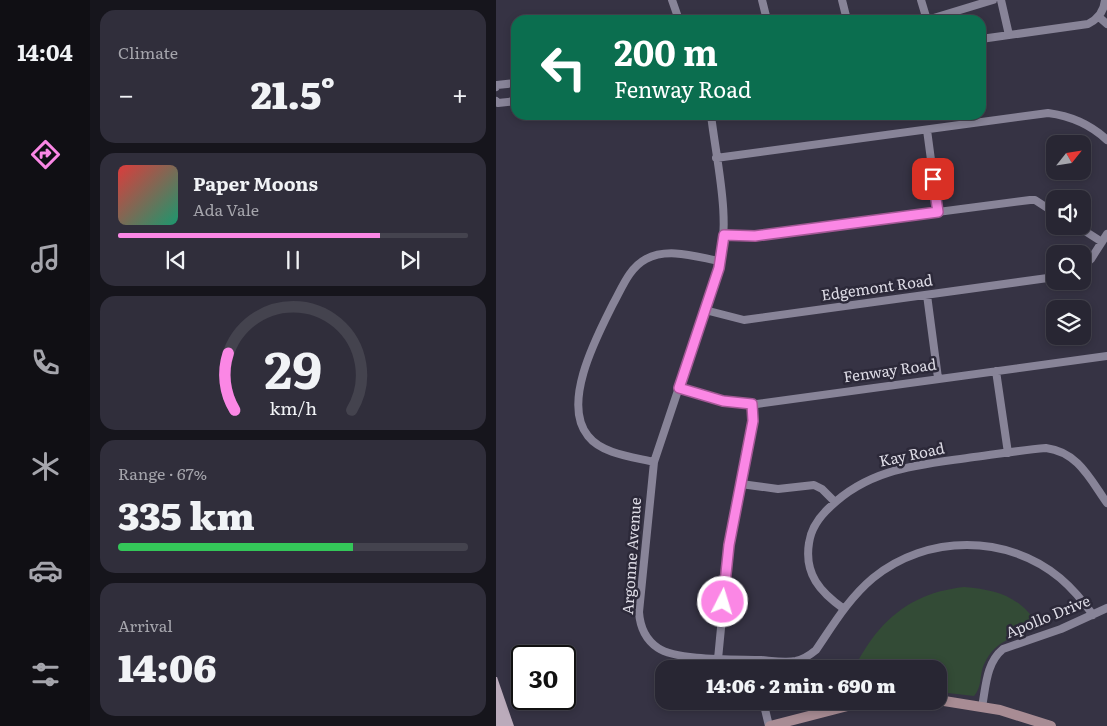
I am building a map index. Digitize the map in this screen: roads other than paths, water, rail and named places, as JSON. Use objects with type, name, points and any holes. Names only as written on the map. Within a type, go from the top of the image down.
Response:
[{"type":"street","points":[[672,0],[677,15]]},
{"type":"street","points":[[762,0],[766,15]]},
{"type":"street","points":[[842,0],[846,15]]},
{"type":"street","points":[[921,0],[926,15]]},
{"type":"street","points":[[957,15],[993,0]]},
{"type":"street","points":[[1001,0],[1009,35]]},
{"type":"street","points":[[986,38],[1085,24],[1094,21],[1098,17],[1103,11],[1105,0]]},
{"type":"street","points":[[1098,17],[1107,24]]},
{"type":"street","points":[[496,87],[497,85],[511,84]]},
{"type":"street","points":[[496,101],[498,103],[511,102]]},
{"type":"street","points":[[716,158],[1048,113],[1081,122],[1107,140]]},
{"type":"street","name":"Argonne Avenue","points":[[712,120],[723,209],[724,235],[720,261],[705,310],[654,462],[639,612],[642,628],[652,644],[666,652],[674,655],[725,660]]},
{"type":"street","points":[[969,120],[969,124]]},
{"type":"street","points":[[927,130],[938,212]]},
{"type":"street","points":[[724,235],[755,236],[1030,200],[1034,200],[1046,207]]},
{"type":"street","points":[[1091,258],[1107,234]]},
{"type":"street","points":[[1091,235],[1102,242]]},
{"type":"street","points":[[654,462],[601,447],[589,438],[585,432],[579,415],[583,376],[589,352],[628,277],[638,264],[646,259],[671,253],[720,261]]},
{"type":"street","name":"Edgemont Road","points":[[705,310],[744,320],[1046,278]]},
{"type":"street","points":[[927,295],[938,378]]},
{"type":"street","name":"Fenway Road","points":[[679,388],[723,401],[752,404],[1107,356]]},
{"type":"street","points":[[996,371],[1008,453]]},
{"type":"street","points":[[718,659],[729,545],[753,421],[752,404]]},
{"type":"street","name":"Kay Road","points":[[844,609],[818,585],[811,572],[808,558],[810,538],[813,528],[823,513],[862,482],[908,466],[1046,448],[1064,452],[1078,462],[1107,503]]},
{"type":"street","points":[[741,484],[778,489],[814,485],[822,489],[835,502]]},
{"type":"street","name":"Argonne Avenue","points":[[798,660],[816,650],[844,609],[873,578],[899,561],[940,547],[971,545],[1006,550],[1035,561],[1061,578],[1093,615]]},
{"type":"street","name":"Apollo Drive","points":[[982,707],[990,666],[997,654],[1011,646],[1061,629],[1107,608]]},
{"type":"street","points":[[947,701],[1000,710],[1033,723],[1052,726]]},
{"type":"street","points":[[766,710],[770,726],[832,710]]}]
